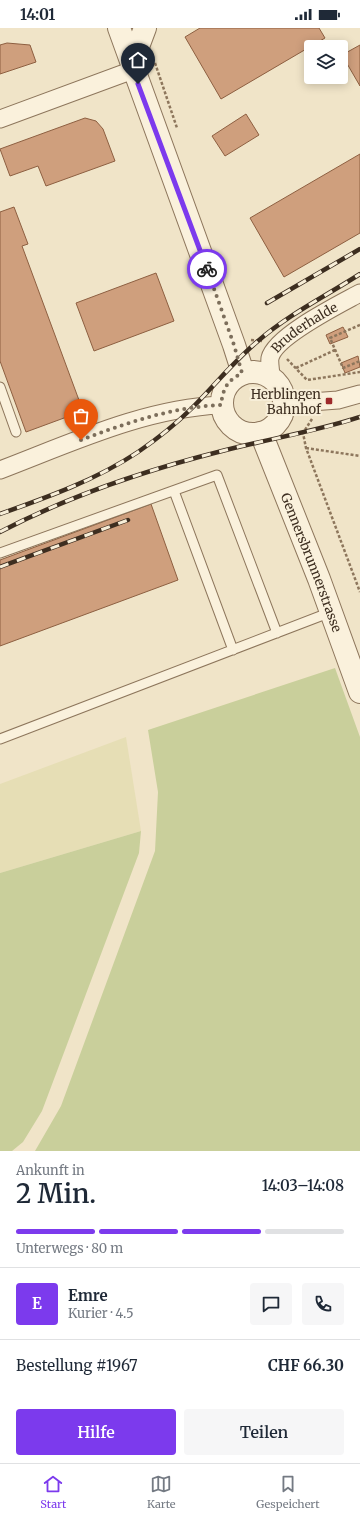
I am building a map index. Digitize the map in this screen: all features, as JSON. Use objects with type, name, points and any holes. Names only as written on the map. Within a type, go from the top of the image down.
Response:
[{"type":"street","points":[[119,28],[133,70],[222,311],[242,373]]},
{"type":"street","points":[[133,70],[139,44],[145,28]]},
{"type":"street","points":[[0,119],[133,70]]},
{"type":"street","name":"Bruderhalde","points":[[271,377],[270,358],[275,349],[285,339],[316,317],[360,293]]},
{"type":"street","points":[[252,371],[262,372],[271,377],[278,384],[283,394],[284,404],[282,414],[277,422],[270,429],[261,433],[252,434],[235,428],[228,422],[223,414],[221,405],[222,395],[226,385],[242,373],[252,371]]},
{"type":"street","points":[[284,404],[338,400],[360,394]]},
{"type":"street","points":[[0,470],[108,430],[151,416],[193,407],[221,405]]},
{"type":"street","name":"Gennersbrunnerstrasse","points":[[261,433],[331,612],[360,692]]},
{"type":"lane","points":[[0,387],[16,432]]},
{"type":"lane","points":[[0,553],[217,475],[277,633]]},
{"type":"lane","points":[[174,491],[233,650]]},
{"type":"lane","points":[[0,739],[331,612]]},
{"type":"path","points":[[360,325],[330,338],[343,368],[360,361]]},
{"type":"path","points":[[250,340],[265,342]]},
{"type":"path","points":[[296,368],[335,350]]},
{"type":"path","points":[[284,356],[307,380],[360,372]]},
{"type":"path","points":[[338,400],[310,420],[303,434],[306,448],[360,592]]},
{"type":"path","points":[[306,448],[360,456]]},
{"type":"shaded area","points":[[126,737],[141,831],[0,873],[0,784]]},
{"type":"green space","points":[[335,668],[360,737],[360,1151],[35,1151],[61,1106],[155,851],[158,792],[148,730]]},
{"type":"green space","points":[[141,831],[139,853],[42,1111],[23,1142],[12,1151],[0,1151],[0,873]]},
{"type":"building","points":[[200,28],[319,28],[325,38],[322,40],[304,40],[304,50],[221,99],[185,37]]},
{"type":"building","points":[[7,43],[30,45],[36,62],[0,74],[0,45]]},
{"type":"building","points":[[360,45],[360,86],[348,65],[348,52]]},
{"type":"building","points":[[246,114],[259,135],[225,156],[212,136]]},
{"type":"building","points":[[85,118],[96,121],[103,129],[115,161],[46,186],[38,166],[10,176],[0,149]]},
{"type":"building","points":[[360,154],[360,233],[284,277],[250,218]]},
{"type":"building","points":[[14,207],[28,244],[22,246],[83,411],[26,432],[0,361],[0,212]]},
{"type":"building","points":[[156,273],[174,321],[94,351],[76,303]]},
{"type":"building","points":[[343,327],[348,337],[330,344],[326,335]]},
{"type":"building","points":[[358,356],[360,367],[345,373],[341,363]]},
{"type":"building","points":[[151,504],[178,580],[0,646],[0,560]]},
{"type":"railway","points":[[267,303],[360,249]]},
{"type":"railway","points":[[0,514],[89,479],[138,452],[179,420],[241,357],[270,331],[360,274]]},
{"type":"railway","points":[[0,532],[53,507],[137,475],[193,458],[326,427],[360,417]]},
{"type":"railway","points":[[0,567],[128,520]]},
{"type":"way so far","points":[[81,440],[151,416],[193,407],[221,405],[222,395],[226,385],[242,373],[239,359],[207,269]]},
{"type":"place","name":"Herblingen Bahnhof","points":[[329,401]]},
{"type":"route","points":[[138,84],[207,269]]}]
